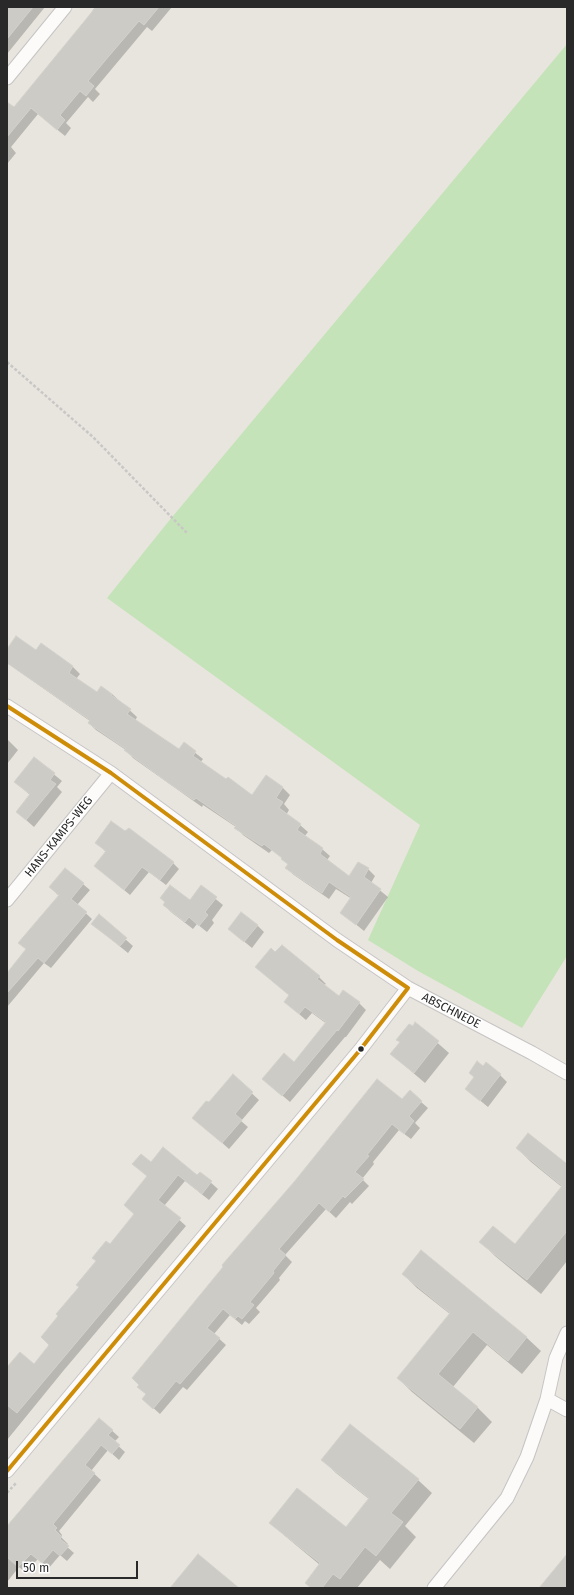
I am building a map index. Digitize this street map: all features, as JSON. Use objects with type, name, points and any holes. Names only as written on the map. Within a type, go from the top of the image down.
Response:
[{"type":"street","points":[[7,78],[65,7]]},
{"type":"street","name":"ABSCHNEDE","points":[[7,706],[111,774],[337,940],[408,988],[528,1050],[567,1073]]},
{"type":"street","name":"HANS-KAMPS-WEG","points":[[7,900],[111,774]]},
{"type":"street","points":[[7,1471],[360,1050],[408,988]]},
{"type":"street","points":[[434,1588],[507,1498],[527,1457],[546,1399],[556,1358],[567,1333]]},
{"type":"street","points":[[546,1399],[567,1410]]},
{"type":"path","points":[[7,362],[93,437],[188,534]]},
{"type":"green space","points":[[567,44],[567,956],[522,1028],[418,971],[368,940],[420,825],[107,598],[168,522]]},
{"type":"building","points":[[7,7],[33,7],[7,39]]},
{"type":"building","points":[[96,7],[159,7],[144,25],[139,21],[88,81],[94,86],[86,96],[80,91],[60,115],[65,120],[57,130],[31,108],[7,137],[7,102],[14,107]]},
{"type":"building","points":[[16,636],[36,650],[41,643],[73,666],[69,673],[97,692],[101,686],[131,709],[127,714],[179,749],[184,742],[196,751],[193,756],[226,779],[228,777],[252,795],[266,775],[283,787],[276,798],[283,802],[279,808],[301,824],[297,830],[323,848],[320,854],[349,876],[358,862],[369,868],[364,877],[381,889],[356,925],[340,913],[351,897],[329,882],[322,893],[285,868],[288,864],[264,844],[262,846],[234,828],[236,826],[196,798],[194,800],[170,784],[124,750],[126,749],[88,723],[90,720],[7,663],[7,649]]},
{"type":"building","points":[[34,757],[55,773],[50,780],[56,784],[26,820],[16,812],[30,794],[14,782]]},
{"type":"building","points":[[111,821],[125,831],[129,828],[174,862],[160,880],[142,867],[124,890],[94,866],[106,851],[95,843]]},
{"type":"building","points":[[65,868],[84,883],[71,899],[87,912],[44,963],[38,958],[7,993],[7,973],[26,949],[18,943],[59,895],[49,887]]},
{"type":"building","points":[[170,885],[190,900],[201,885],[217,897],[205,912],[208,915],[199,926],[189,917],[185,922],[163,905],[165,902],[160,898]]},
{"type":"building","points":[[241,912],[258,925],[244,942],[228,929]]},
{"type":"building","points":[[99,914],[127,938],[120,946],[91,924]]},
{"type":"building","points":[[282,945],[320,976],[317,979],[339,996],[343,990],[360,1002],[338,1031],[337,1030],[282,1096],[262,1079],[284,1053],[294,1062],[326,1022],[305,1007],[299,1014],[284,1002],[289,995],[255,967],[271,948],[275,952]]},
{"type":"building","points":[[415,1022],[439,1041],[414,1073],[390,1054],[400,1042],[396,1040],[409,1024],[413,1026]]},
{"type":"building","points":[[477,1061],[483,1066],[486,1062],[501,1074],[480,1101],[465,1089],[474,1077],[469,1073]]},
{"type":"building","points":[[233,1074],[253,1092],[235,1114],[242,1120],[222,1143],[192,1118],[206,1101],[209,1102]]},
{"type":"building","points":[[377,1079],[402,1099],[410,1090],[422,1101],[409,1116],[414,1121],[404,1134],[392,1124],[367,1155],[369,1156],[355,1172],[364,1179],[345,1198],[343,1196],[329,1212],[319,1203],[279,1249],[286,1255],[273,1271],[274,1273],[250,1302],[254,1305],[242,1319],[238,1316],[235,1319],[223,1309],[207,1328],[220,1338],[180,1384],[176,1381],[153,1409],[142,1399],[146,1394],[137,1387],[139,1385],[132,1378],[223,1267],[222,1265],[294,1182]]},
{"type":"building","points":[[528,1133],[567,1164],[567,1231],[527,1280],[479,1242],[493,1226],[515,1244],[562,1186],[516,1148]]},
{"type":"building","points":[[163,1147],[197,1175],[200,1172],[212,1181],[202,1194],[178,1175],[158,1200],[181,1218],[17,1413],[7,1405],[7,1367],[20,1352],[34,1364],[49,1345],[41,1337],[58,1316],[56,1314],[79,1287],[76,1285],[96,1261],[92,1258],[106,1241],[110,1244],[134,1214],[124,1205],[147,1176],[132,1164],[141,1154],[151,1162]]},
{"type":"building","points":[[421,1250],[527,1337],[508,1361],[473,1332],[438,1374],[478,1407],[460,1429],[397,1378],[450,1313],[402,1274]]},
{"type":"building","points":[[99,1418],[113,1430],[108,1435],[120,1445],[112,1454],[101,1445],[85,1465],[95,1473],[53,1524],[57,1528],[55,1530],[62,1537],[60,1539],[69,1546],[60,1556],[53,1550],[42,1563],[31,1554],[18,1567],[7,1557],[7,1526]]},
{"type":"building","points":[[350,1424],[419,1479],[391,1513],[403,1522],[376,1556],[365,1547],[340,1579],[333,1574],[322,1588],[311,1588],[305,1583],[320,1563],[269,1523],[297,1488],[346,1527],[369,1498],[321,1460]]},
{"type":"building","points":[[198,1554],[239,1588],[170,1588]]},
{"type":"building","points":[[567,1554],[567,1588],[539,1588]]},
{"type":"transit line","points":[[7,706],[111,773],[337,940],[408,988]]},
{"type":"transit line","points":[[7,1471],[360,1050],[408,988]]}]
